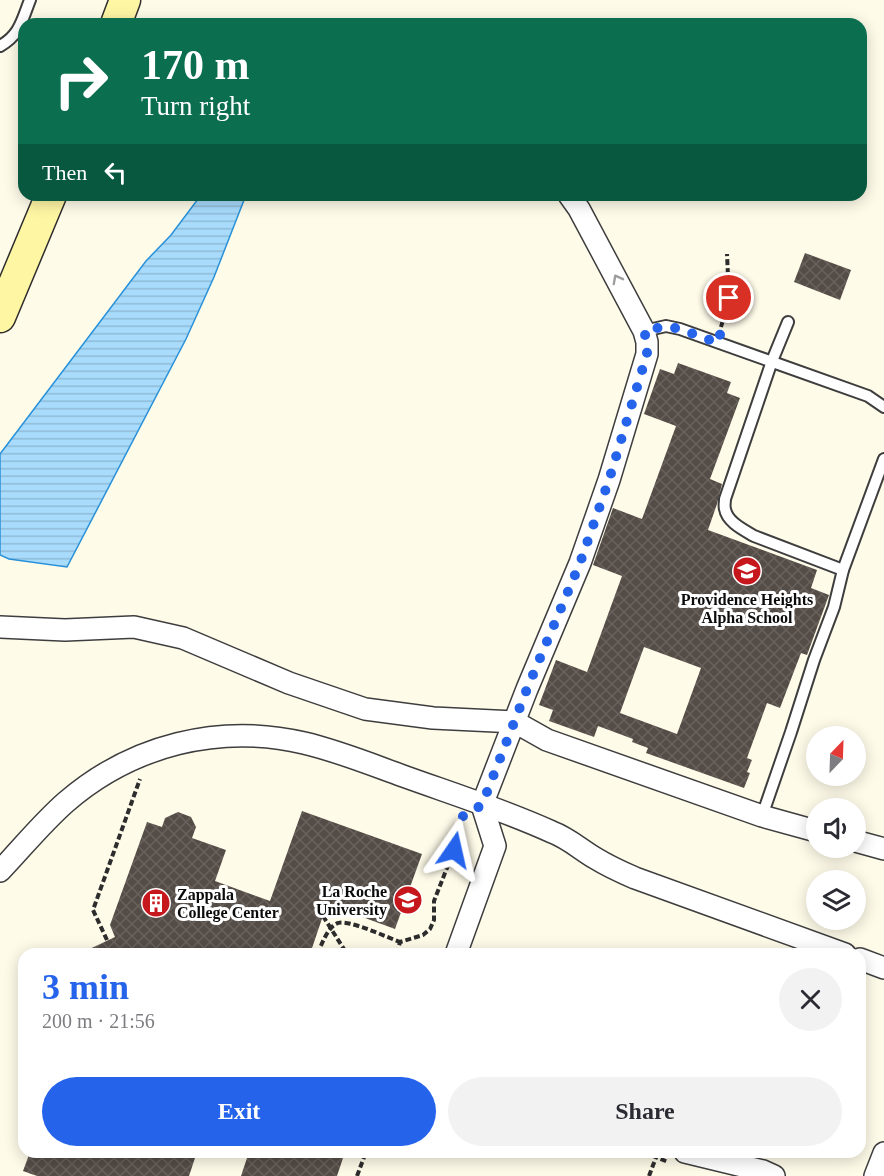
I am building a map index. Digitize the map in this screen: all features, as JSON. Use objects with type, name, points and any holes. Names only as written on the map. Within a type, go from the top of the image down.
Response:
[{"type":"main road","points":[[118,18],[124,0]]},
{"type":"main road","points":[[0,316],[48,201]]},
{"type":"street","points":[[458,948],[495,846],[482,805],[580,563],[609,480],[647,354],[644,331],[573,201]]},
{"type":"street","points":[[0,627],[66,630],[134,627],[183,638],[289,683],[365,709],[433,718],[514,722],[547,740],[762,816],[806,828]]},
{"type":"street","points":[[0,871],[67,801],[108,772],[150,752],[184,741],[229,735],[267,737],[302,742],[346,755],[554,832],[600,861],[635,878],[828,948]]},
{"type":"street","points":[[866,845],[884,849]]},
{"type":"street","points":[[866,961],[884,968]]},
{"type":"street","points":[[875,1176],[884,1153]]},
{"type":"street","points":[[710,1158],[763,1171],[774,1176]]},
{"type":"lane","points":[[23,18],[30,0]]},
{"type":"lane","points":[[0,46],[14,36],[18,30]]},
{"type":"lane","points":[[788,322],[772,361],[725,499],[724,510],[730,519],[754,536],[843,570]]},
{"type":"lane","points":[[644,331],[666,326],[680,329],[883,401]]},
{"type":"lane","points":[[762,816],[834,607],[843,570],[884,459]]},
{"type":"path","points":[[718,343],[729,298],[727,254]]},
{"type":"path","points":[[107,940],[93,910],[150,752]]},
{"type":"path","points":[[320,948],[331,928],[339,922],[349,922],[400,942],[423,935],[430,929],[434,920],[434,901],[454,850],[460,818],[482,805]]},
{"type":"path","points":[[323,916],[343,948]]},
{"type":"path","points":[[398,948],[400,942]]},
{"type":"path","points":[[357,1176],[364,1158]]},
{"type":"path","points":[[649,1176],[656,1158]]},
{"type":"water","points":[[196,201],[244,201],[214,277],[186,339],[67,567],[9,559],[0,555],[0,454],[146,261],[171,235]]},
{"type":"building","points":[[805,253],[851,270],[840,300],[794,282]]},
{"type":"building","points":[[678,363],[731,382],[727,393],[740,398],[710,479],[722,484],[708,530],[817,570],[811,588],[829,595],[807,655],[801,653],[780,708],[767,703],[747,758],[752,760],[744,788],[646,753],[648,748],[632,742],[633,739],[598,726],[594,737],[549,721],[553,710],[539,705],[556,660],[587,672],[622,576],[593,565],[613,508],[642,519],[676,426],[644,414],[660,369],[674,374]],"holes":[[[644,647],[701,668],[677,734],[620,713]]]},
{"type":"building","points":[[302,811],[422,854],[395,929],[327,904],[312,948],[92,948],[115,937],[110,925],[147,822],[162,827],[165,818],[178,812],[191,817],[196,827],[192,838],[226,850],[215,881],[270,901]]},
{"type":"building","points":[[28,1158],[195,1158],[189,1176],[37,1176],[23,1171]]},
{"type":"building","points":[[247,1158],[343,1158],[337,1176],[241,1176]]},
{"type":"place","name":"Providence Heights Alpha School","points":[[747,571]]},
{"type":"place","name":"La Roche University","points":[[408,900]]},
{"type":"place","name":"Zappala College Center","points":[[156,903]]},
{"type":"route","points":[[454,850],[460,818],[482,805],[527,689],[580,563],[609,480],[647,354],[644,331],[666,326],[718,343],[729,298]]}]
